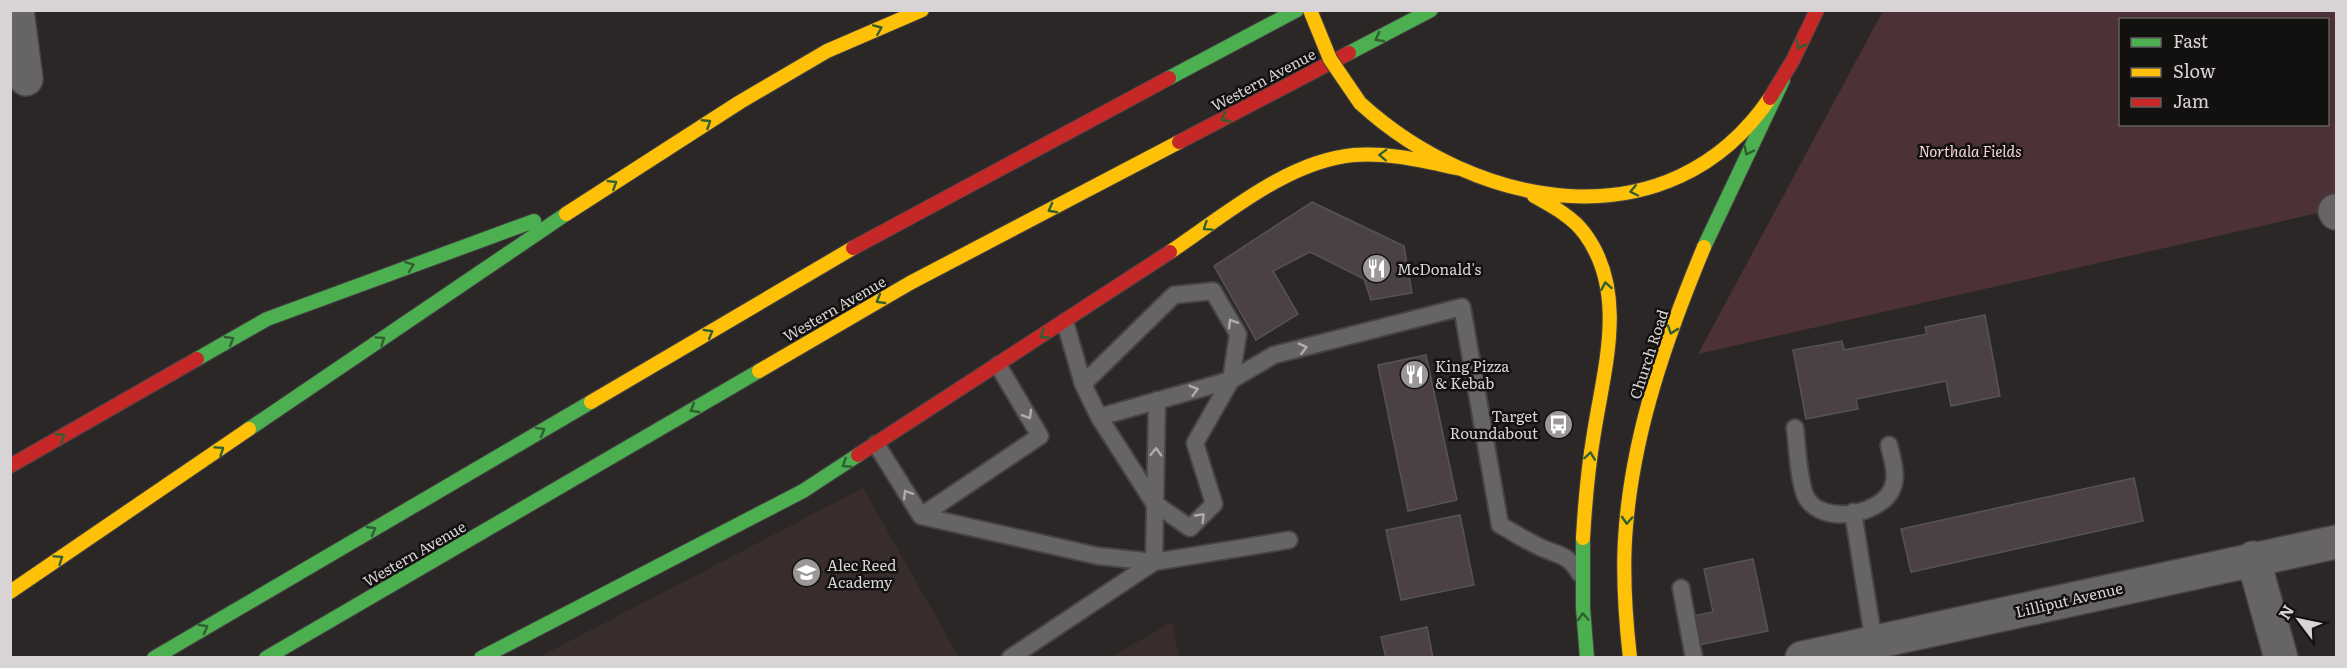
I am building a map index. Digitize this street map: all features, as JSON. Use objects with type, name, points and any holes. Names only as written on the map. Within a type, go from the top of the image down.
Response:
[{"type":"highway","points":[[10,592],[581,204],[740,102],[827,51],[922,10]]},
{"type":"highway","points":[[154,657],[879,233],[1297,10]]},
{"type":"highway","points":[[1310,10],[1330,63],[1360,102],[1406,141],[1462,168],[1552,206],[1585,233],[1596,252],[1605,279],[1611,312],[1607,356],[1590,456],[1581,577],[1587,657]]},
{"type":"highway","name":"Western Avenue","points":[[266,657],[910,283],[1431,10]]},
{"type":"highway","points":[[1507,186],[1557,197],[1582,198],[1609,196],[1665,183],[1689,173],[1716,156],[1740,136],[1763,111],[1784,80],[1817,10]]},
{"type":"highway","name":"Church Road","points":[[1630,657],[1624,563],[1628,509],[1638,446],[1657,377],[1704,247],[1784,80]]},
{"type":"highway","points":[[481,657],[803,491],[1065,322],[1281,178],[1308,167],[1356,155],[1380,155],[1432,161],[1462,168]]},
{"type":"highway","points":[[10,466],[267,319],[581,204]]},
{"type":"street","points":[[17,10],[26,79]]},
{"type":"street","name":"Lilliput Avenue","points":[[1802,657],[2253,558],[2337,542]]},
{"type":"street","points":[[2253,558],[2281,657]]},
{"type":"lane","points":[[1065,322],[1083,384],[1099,417],[1154,503],[1190,528],[1214,504],[1196,443],[1231,380],[1238,334],[1213,291],[1174,295],[1083,384]]},
{"type":"lane","points":[[1099,417],[1231,380],[1274,355],[1462,307],[1500,525],[1540,548],[1555,551],[1567,558],[1581,577]]},
{"type":"lane","points":[[921,516],[1041,436],[998,365]]},
{"type":"lane","points":[[1154,562],[1157,400]]},
{"type":"lane","points":[[1795,428],[1805,495],[1819,511],[1830,513],[1869,509],[1884,499],[1892,490],[1895,476],[1889,445]]},
{"type":"lane","points":[[876,444],[921,516],[1098,556],[1154,562],[1289,540]]},
{"type":"lane","points":[[1853,512],[1874,643]]},
{"type":"lane","points":[[1010,657],[1154,562]]},
{"type":"lane","points":[[1681,588],[1695,657]]},
{"type":"shaded area","name":"Alec Reed Academy","points":[[863,488],[959,657],[539,657]]},
{"type":"shaded area","points":[[1172,622],[1179,657],[1111,657]]},
{"type":"green space","name":"Northala Fields","points":[[1883,11],[2336,11],[2336,209],[1698,354]]},
{"type":"building","name":"McDonald's","points":[[1312,202],[1404,246],[1412,293],[1371,300],[1364,279],[1310,252],[1273,271],[1298,314],[1256,340],[1214,266]]},
{"type":"building","points":[[1985,315],[2000,396],[1951,406],[1946,381],[1856,399],[1858,409],[1806,419],[1793,350],[1842,341],[1844,350],[1927,334],[1925,327]]},
{"type":"building","points":[[1426,355],[1457,500],[1408,511],[1378,365]]},
{"type":"building","points":[[2134,478],[2143,521],[1911,572],[1901,529]]},
{"type":"building","points":[[1460,515],[1474,585],[1401,600],[1386,530]]},
{"type":"building","points":[[1753,559],[1768,631],[1698,645],[1692,616],[1713,612],[1704,569]]},
{"type":"building","points":[[1427,627],[1433,658],[1386,658],[1381,637]]},
{"type":"traffic: fast","points":[[1169,78],[1297,10]]},
{"type":"traffic: fast","points":[[1349,53],[1431,10]]},
{"type":"traffic: fast","points":[[1704,247],[1783,80]]},
{"type":"traffic: fast","points":[[249,429],[566,214]]},
{"type":"traffic: fast","points":[[197,359],[267,319],[534,221]]},
{"type":"traffic: fast","points":[[266,658],[759,371]]},
{"type":"traffic: fast","points":[[154,658],[591,402]]},
{"type":"traffic: fast","points":[[481,658],[803,491],[858,455]]},
{"type":"traffic: fast","points":[[1583,538],[1583,608],[1587,658]]},
{"type":"traffic: slow","points":[[566,214],[740,102],[827,51],[922,10]]},
{"type":"traffic: slow","points":[[1310,10],[1330,59],[1360,103]]},
{"type":"traffic: slow","points":[[1360,103],[1407,140],[1459,168],[1515,187],[1571,196],[1627,193],[1680,176],[1728,145],[1770,98]]},
{"type":"traffic: slow","points":[[759,371],[910,283],[1179,142]]},
{"type":"traffic: slow","points":[[1170,252],[1257,192],[1281,179],[1329,159],[1368,154],[1408,158],[1462,169]]},
{"type":"traffic: slow","points":[[1534,196],[1562,212],[1580,228],[1598,257],[1606,281],[1609,306],[1607,357],[1590,459],[1583,538]]},
{"type":"traffic: slow","points":[[1630,658],[1625,608],[1624,559],[1630,490],[1636,454],[1665,349],[1704,247]]},
{"type":"traffic: slow","points":[[591,402],[853,248]]},
{"type":"traffic: slow","points":[[10,592],[249,429]]},
{"type":"traffic: jam","points":[[1770,98],[1793,60],[1817,10]]},
{"type":"traffic: jam","points":[[1179,142],[1349,53]]},
{"type":"traffic: jam","points":[[853,248],[1169,78]]},
{"type":"traffic: jam","points":[[858,455],[1170,252]]},
{"type":"traffic: jam","points":[[10,466],[197,359]]},
{"type":"place","name":"McDonald's","points":[[1376,268]]},
{"type":"place","name":"King Pizza & Kebab","points":[[1414,374]]},
{"type":"place","name":"Target Roundabout","points":[[1559,424]]},
{"type":"place","name":"Alec Reed Academy","points":[[806,573]]}]
